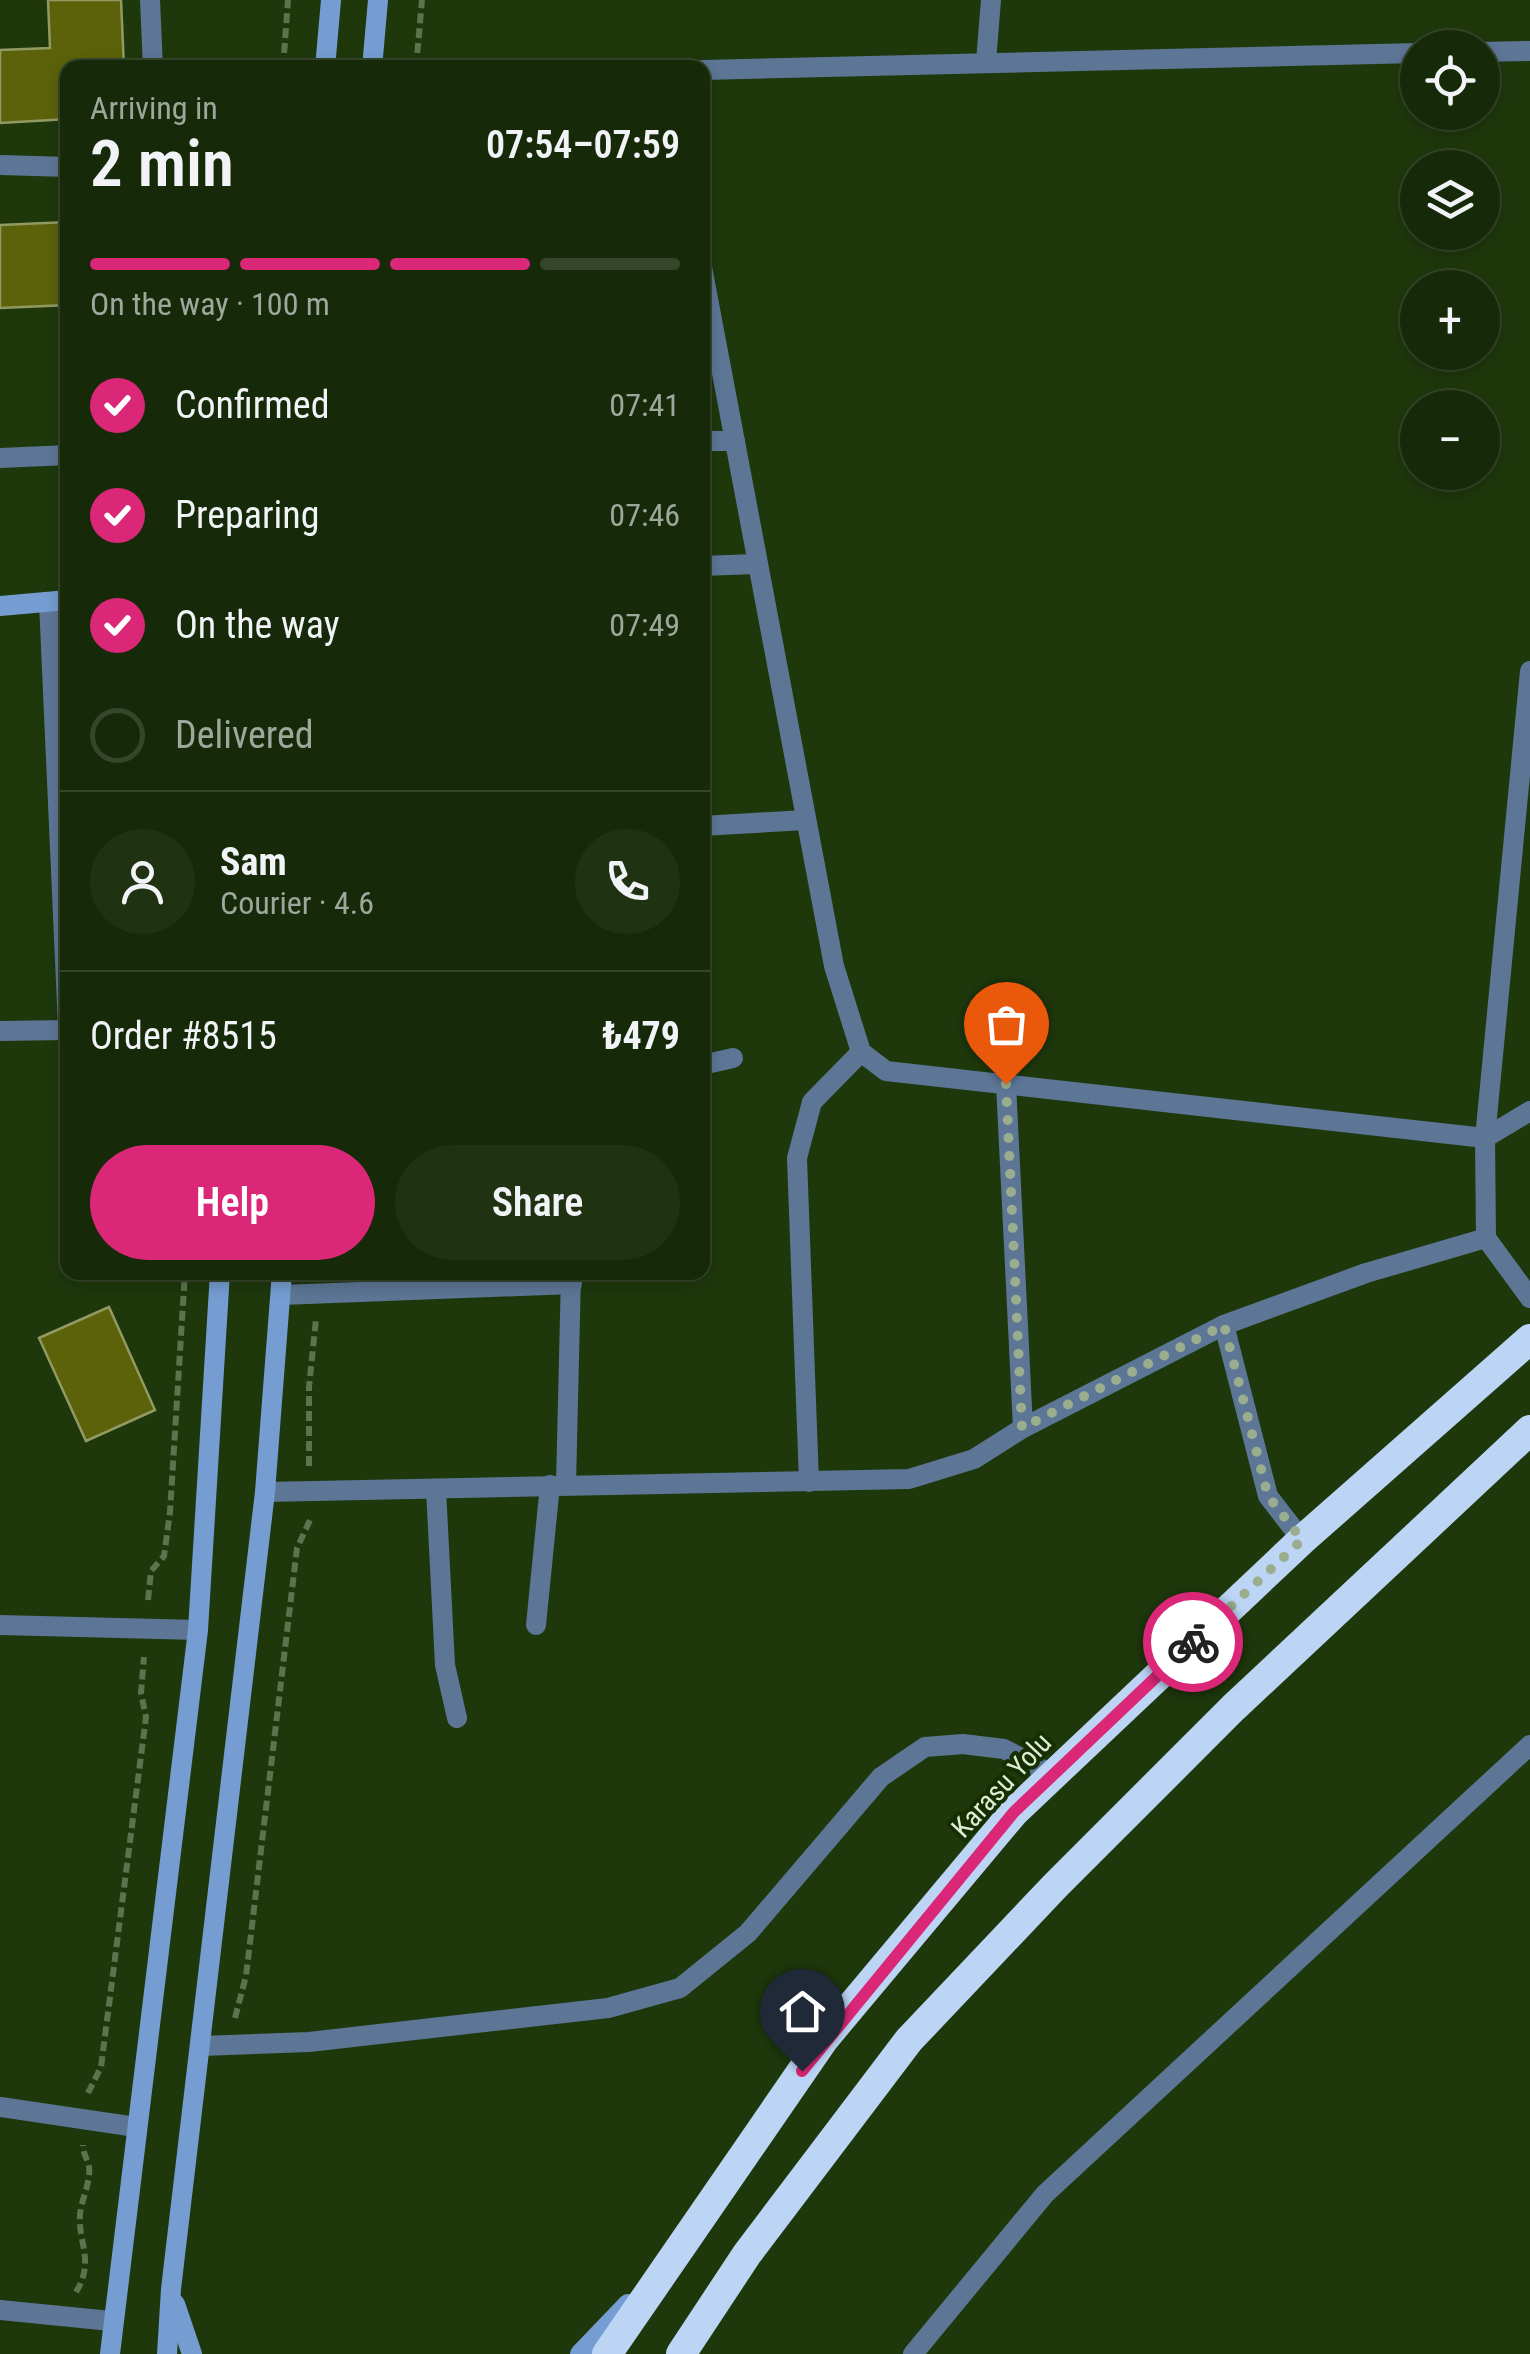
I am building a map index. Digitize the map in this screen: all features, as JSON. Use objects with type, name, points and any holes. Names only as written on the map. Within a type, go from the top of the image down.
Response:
[{"type":"highway","name":"Karasu Yolu","points":[[607,2354],[824,2038],[1014,1812],[1302,1540],[1530,1339]]},
{"type":"highway","points":[[680,2354],[747,2254],[909,2040],[1055,1886],[1220,1722],[1530,1430]]},
{"type":"main road","points":[[325,60],[331,0]]},
{"type":"main road","points":[[373,60],[378,0]]},
{"type":"main road","points":[[0,606],[58,601]]},
{"type":"main road","points":[[110,2354],[198,1630],[220,1280]]},
{"type":"main road","points":[[167,2354],[171,2290],[265,1492],[282,1280]]},
{"type":"main road","points":[[580,2354],[664,2266]]},
{"type":"main road","points":[[171,2290],[192,2354]]},
{"type":"street","points":[[150,0],[153,60]]},
{"type":"street","points":[[986,62],[991,0]]},
{"type":"street","points":[[1500,51],[1530,50]]},
{"type":"street","points":[[710,70],[1400,53]]},
{"type":"street","points":[[0,165],[60,166]]},
{"type":"street","points":[[710,308],[834,966],[861,1052],[886,1070],[1484,1138],[1530,1112]]},
{"type":"street","points":[[710,441],[736,440]]},
{"type":"street","points":[[0,458],[60,455]]},
{"type":"street","points":[[710,566],[756,564]]},
{"type":"street","points":[[58,601],[60,686]]},
{"type":"street","points":[[1530,670],[1521,856],[1484,1138],[1486,1238],[1530,1298]]},
{"type":"street","points":[[710,826],[805,820]]},
{"type":"street","points":[[0,1030],[60,1028]]},
{"type":"street","points":[[809,1482],[797,1158],[812,1102],[861,1052]]},
{"type":"street","points":[[710,1063],[732,1058]]},
{"type":"street","points":[[1006,1084],[1022,1428]]},
{"type":"street","points":[[265,1492],[909,1479],[974,1459],[1022,1428],[1224,1325],[1366,1273],[1486,1238]]},
{"type":"street","points":[[281,1295],[538,1280]]},
{"type":"street","points":[[536,1625],[558,1486],[572,1280]]},
{"type":"street","points":[[1224,1325],[1268,1496],[1302,1540]]},
{"type":"street","points":[[436,1489],[445,1665],[456,1718]]},
{"type":"street","points":[[0,1625],[198,1630]]},
{"type":"street","points":[[200,2046],[308,2042],[608,2008],[680,1988],[748,1933],[882,1777],[925,1747],[963,1744],[1004,1749],[1053,1775]]},
{"type":"street","points":[[914,2354],[1044,2194],[1530,1746]]},
{"type":"street","points":[[0,2107],[136,2127]]},
{"type":"street","points":[[0,2310],[111,2321]]},
{"type":"path","points":[[283,60],[288,0]]},
{"type":"path","points":[[417,60],[422,0]]},
{"type":"path","points":[[151,1570],[164,1556],[170,1512],[184,1280]]},
{"type":"path","points":[[310,1475],[308,1387],[316,1320]]},
{"type":"path","points":[[235,2019],[246,1976],[297,1548],[311,1519]]},
{"type":"path","points":[[86,2096],[101,2067],[146,1716],[141,1693]]},
{"type":"path","points":[[74,2294],[83,2280],[85,2263],[86,2239],[79,2219],[89,2166],[83,2142]]},
{"type":"building","points":[[48,0],[121,0],[124,60],[60,60],[60,119],[0,123],[0,50],[50,48]]},
{"type":"building","points":[[60,222],[60,305],[0,308],[0,225]]},
{"type":"building","points":[[109,1307],[155,1410],[86,1441],[39,1338]]},
{"type":"way so far","points":[[1006,1084],[1022,1428],[1224,1325],[1268,1496],[1302,1540],[1193,1642]]},
{"type":"route","points":[[802,2071],[824,2038],[1014,1812],[1193,1642]]}]
